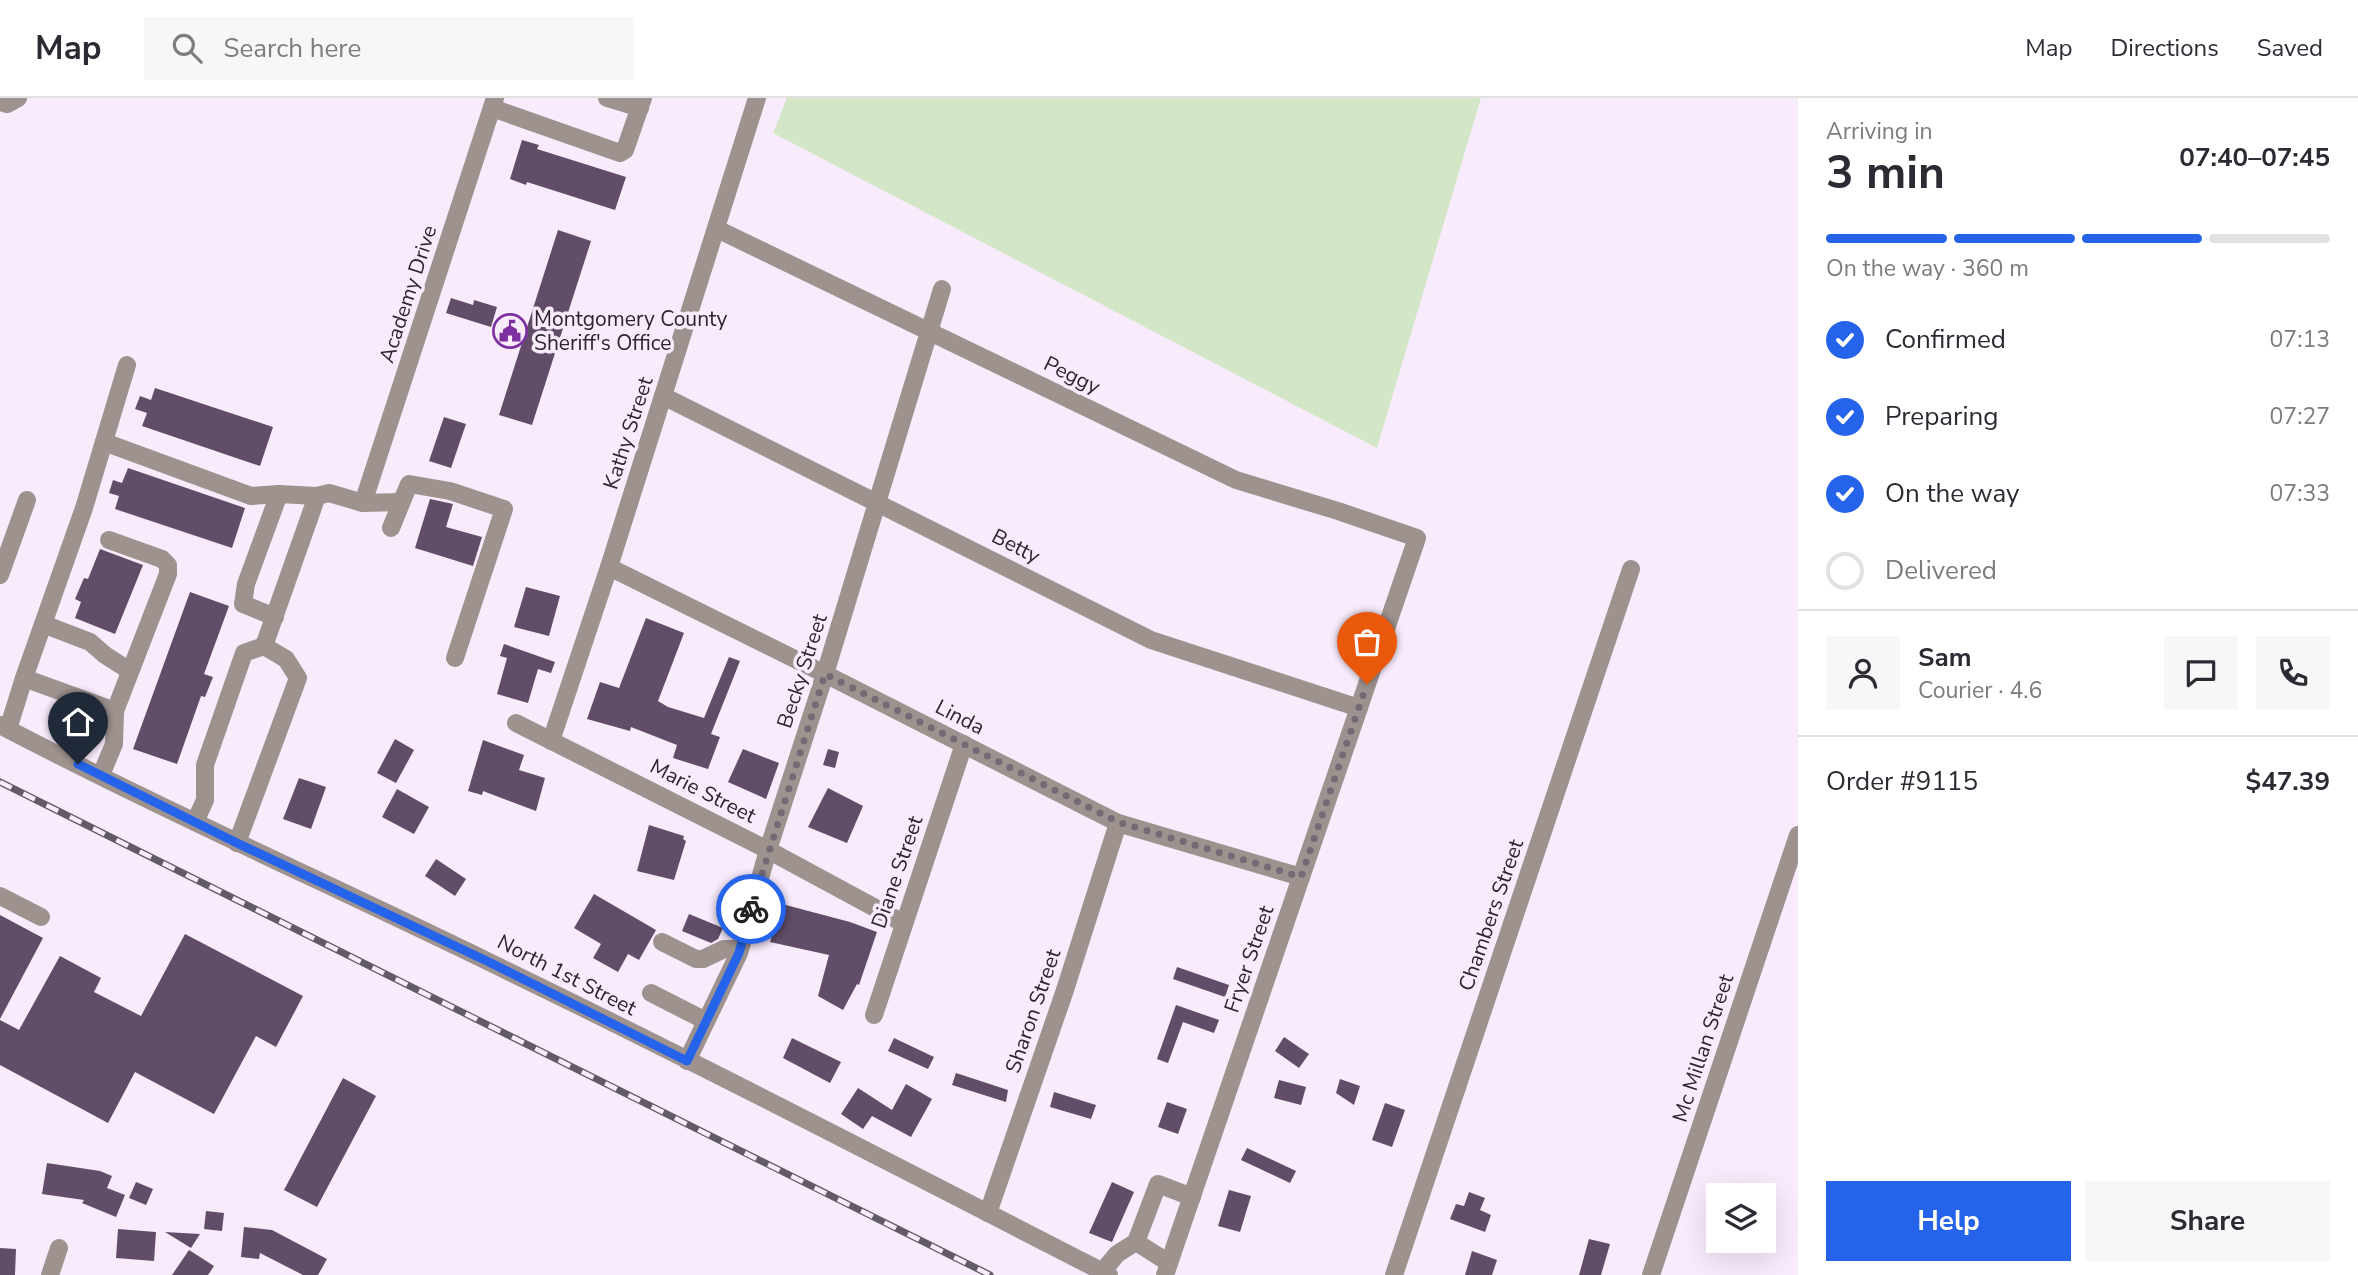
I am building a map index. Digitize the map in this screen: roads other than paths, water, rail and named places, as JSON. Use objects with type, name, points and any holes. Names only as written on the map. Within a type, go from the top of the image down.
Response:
[{"type":"street","points":[[0,102],[6,104],[18,98]]},
{"type":"street","points":[[493,103],[620,153],[625,150],[641,103],[607,98]]},
{"type":"street","name":"Kathy Street","points":[[551,741],[609,567],[757,98]]},
{"type":"street","name":"Academy Drive","points":[[363,503],[493,103]]},
{"type":"street","name":"Peggy","points":[[717,229],[1236,480],[1417,538]]},
{"type":"street","name":"Becky Street","points":[[687,1061],[740,949],[768,850],[825,674],[942,289]]},
{"type":"street","points":[[4,727],[84,509],[127,365]]},
{"type":"street","name":"Betty","points":[[663,396],[1151,640],[1359,708]]},
{"type":"street","points":[[104,442],[251,496],[317,496],[328,493],[363,503],[401,502]]},
{"type":"street","points":[[391,528],[408,484],[450,491],[504,509],[455,659]]},
{"type":"street","points":[[275,617],[243,604],[246,584],[279,495]]},
{"type":"street","points":[[264,646],[317,496]]},
{"type":"street","points":[[0,575],[27,500]]},
{"type":"street","name":"Fryer Street","points":[[1167,1269],[1417,538]]},
{"type":"street","points":[[101,775],[114,744],[114,711],[168,573],[168,565],[162,559],[109,540]]},
{"type":"street","name":"Linda","points":[[609,567],[1118,822],[1301,877]]},
{"type":"street","name":"Chambers Street","points":[[1394,1275],[1631,569]]},
{"type":"street","points":[[43,624],[90,642],[130,671]]},
{"type":"street","points":[[195,822],[205,800],[205,765],[244,653],[264,646],[286,659],[298,678],[237,843]]},
{"type":"street","points":[[24,678],[114,711]]},
{"type":"street","name":"Marie Street","points":[[516,723],[768,850],[903,923]]},
{"type":"street","name":"North 1st Street","points":[[4,727],[237,843],[489,962],[1105,1273]]},
{"type":"street","name":"Diane Street","points":[[873,1015],[964,744]]},
{"type":"street","name":"Sharon Street","points":[[988,1213],[1065,990],[1118,822]]},
{"type":"street","name":"Mc Millan Street","points":[[1651,1275],[1798,835]]},
{"type":"street","points":[[0,896],[41,917]]},
{"type":"street","points":[[662,942],[703,959],[724,949],[740,949]]},
{"type":"street","points":[[651,993],[706,1021]]},
{"type":"street","points":[[1105,1273],[1117,1254],[1136,1242],[1158,1184],[1192,1197]]},
{"type":"street","points":[[1136,1242],[1167,1269]]},
{"type":"street","points":[[50,1275],[59,1248]]},
{"type":"railway","points":[[0,782],[990,1275]]},
{"type":"place","name":"Montgomery County Sheriff's Office","points":[[510,331]]}]
